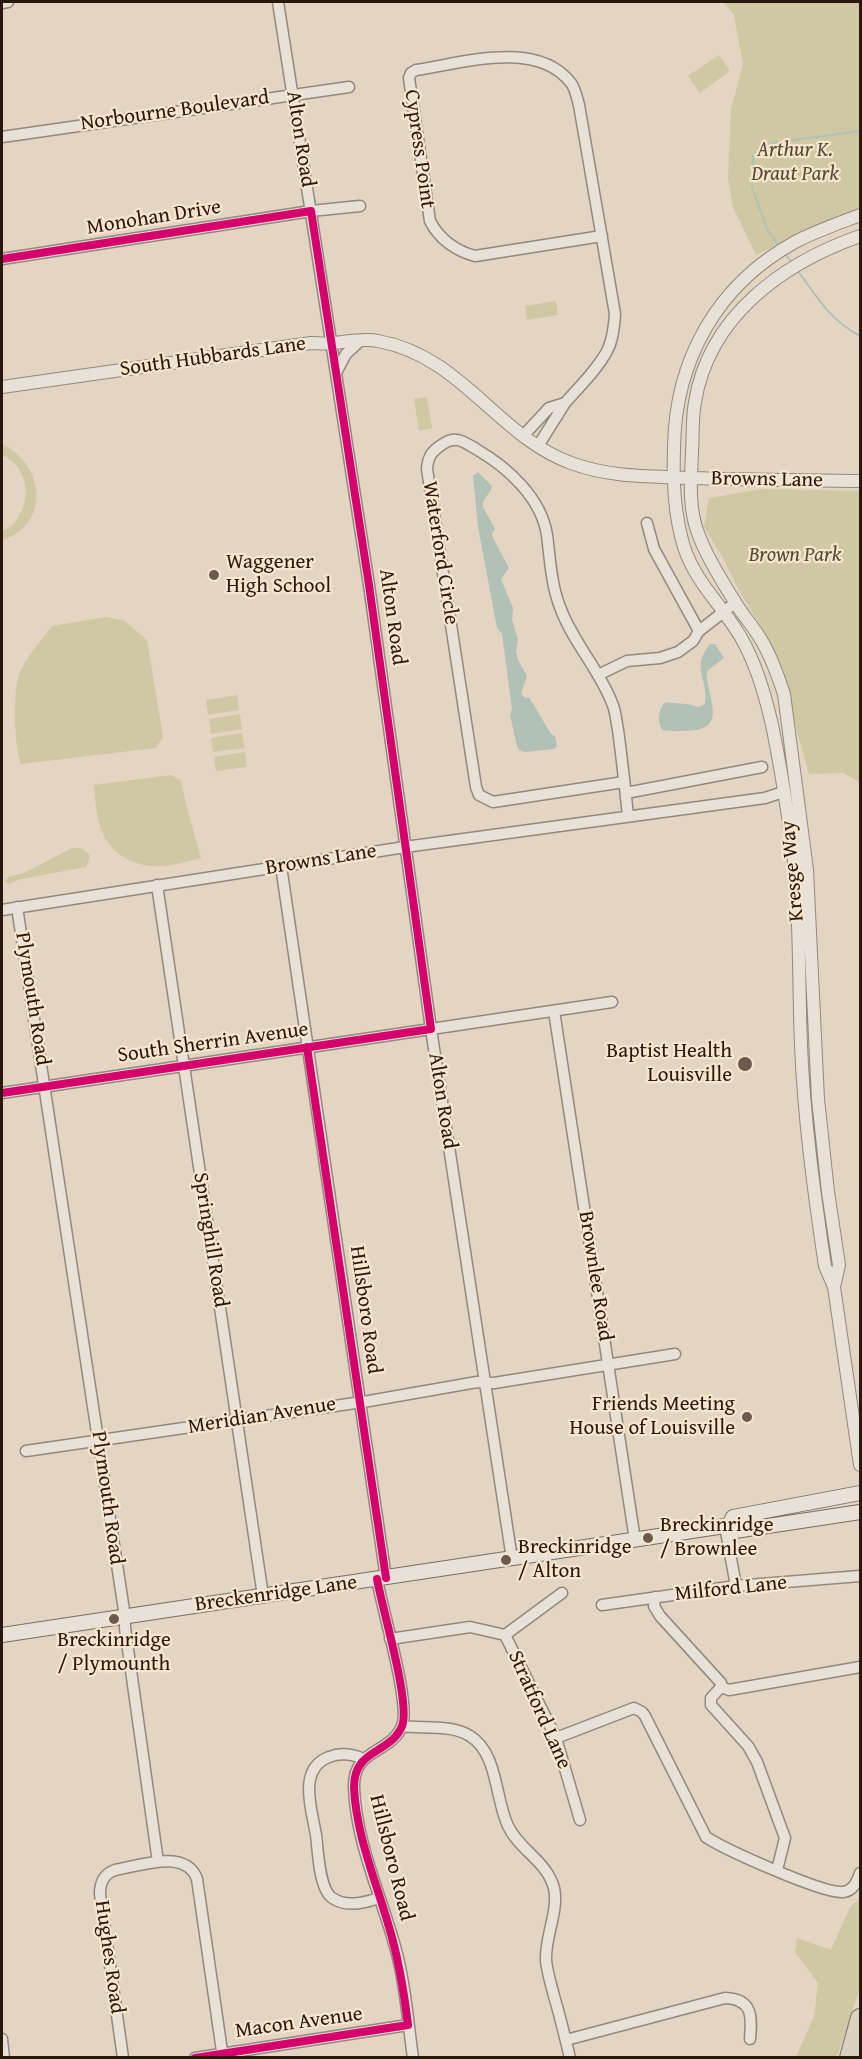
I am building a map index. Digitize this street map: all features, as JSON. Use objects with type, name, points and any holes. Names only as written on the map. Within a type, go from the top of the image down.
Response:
[{"type":"highway","points":[[849,2058],[861,2018]]},
{"type":"main road","name":"Breckenridge Lane","points":[[727,1526],[733,1517],[861,1493]]},
{"type":"main road","name":"Breckenridge Lane","points":[[2,1635],[727,1526],[735,1531],[861,1512]]},
{"type":"street","points":[[2,3],[8,2]]},
{"type":"street","name":"Alton Road","points":[[278,2],[337,372],[394,755],[431,1029],[512,1559]]},
{"type":"street","name":"Cypress Point","points":[[538,446],[565,403],[608,350],[613,334],[615,314],[602,237],[579,105],[572,84],[552,67],[536,59],[523,57],[502,57],[416,70],[411,73],[409,78],[430,221],[438,235],[464,253],[475,256],[602,237]]},
{"type":"street","name":"Norbourne Boulevard","points":[[2,137],[349,87]]},
{"type":"street","name":"Monohan Drive","points":[[2,259],[311,211],[360,206]]},
{"type":"street","name":"Kresge Way","points":[[861,215],[795,242],[766,260],[724,299],[711,316],[683,380],[678,398],[674,420],[673,478],[675,504],[687,556],[697,577],[742,638],[760,679],[783,792],[795,871],[806,1122],[825,1266],[834,1287],[861,1465]]},
{"type":"street","name":"Kresge Way","points":[[834,1287],[839,1265],[818,1099],[807,870],[784,694],[763,643],[735,603],[698,533],[691,501],[690,478],[694,403],[708,359],[724,328],[734,315],[776,277],[805,261],[861,236]]},
{"type":"street","points":[[337,372],[346,354],[361,340]]},
{"type":"street","name":"South Hubbards Lane","points":[[2,387],[310,343],[332,344],[376,340],[430,359],[447,370],[523,436],[569,462],[593,471],[631,477],[673,478]]},
{"type":"street","name":"Cypress Point","points":[[523,436],[549,408],[565,403]]},
{"type":"street","name":"Waterford Circle","points":[[625,788],[493,802],[479,795],[427,469],[429,456],[433,451],[452,439],[460,440],[498,463],[532,499],[542,516],[561,611],[614,708],[623,763],[628,816]]},
{"type":"street","name":"Browns Lane","points":[[673,478],[860,481]]},
{"type":"street","points":[[647,523],[654,549],[699,631]]},
{"type":"street","points":[[598,675],[627,661],[660,658],[678,652],[693,641],[699,631],[735,603]]},
{"type":"street","points":[[625,788],[762,767]]},
{"type":"street","name":"Browns Lane","points":[[2,910],[405,847],[765,798],[783,792]]},
{"type":"street","name":"Hillsboro Road","points":[[281,866],[361,1401],[390,1639],[405,1708],[402,1726]]},
{"type":"street","name":"Springhill Road","points":[[157,885],[263,1596]]},
{"type":"street","name":"Plymouth Road","points":[[17,908],[99,1441],[158,1862]]},
{"type":"street","name":"South Sherrin Avenue","points":[[2,1094],[612,1002]]},
{"type":"street","name":"Brownlee Road","points":[[554,1011],[635,1540]]},
{"type":"street","name":"Meridian Avenue","points":[[26,1451],[485,1382],[608,1366],[675,1354]]},
{"type":"street","points":[[727,1526],[736,1586]]},
{"type":"street","name":"Milford Lane","points":[[602,1605],[736,1586],[861,1576]]},
{"type":"street","points":[[390,1639],[470,1627],[506,1635],[562,1593]]},
{"type":"street","points":[[655,1598],[654,1605],[660,1616],[718,1678],[721,1687]]},
{"type":"street","name":"Stratford Lane","points":[[506,1635],[556,1738],[580,1820]]},
{"type":"street","points":[[721,1687],[729,1690],[861,1667]]},
{"type":"street","points":[[721,1687],[711,1698],[711,1705],[748,1746],[757,1762],[783,1829],[785,1842],[777,1870]]},
{"type":"street","points":[[556,1738],[589,1727],[630,1708],[642,1712],[654,1731],[706,1837],[719,1846],[777,1870],[840,1892],[850,1890],[857,1883],[861,1873]]},
{"type":"street","points":[[379,1898],[365,1903],[351,1904],[331,1897],[326,1891],[309,1787],[311,1770],[332,1755],[350,1754],[364,1759],[393,1738],[402,1726],[464,1733],[476,1741],[485,1753],[491,1766],[501,1809],[510,1831],[547,1872],[555,1896],[546,1942],[546,1961],[570,2058]]},
{"type":"street","name":"Hillsboro Road","points":[[364,1759],[356,1773],[355,1795],[366,1852],[398,1957],[413,2058]]},
{"type":"street","points":[[158,1862],[185,1863],[195,1872],[222,2055]]},
{"type":"street","name":"Hughes Road","points":[[123,2058],[100,1888],[107,1875],[115,1870],[158,1862]]},
{"type":"street","points":[[566,2040],[724,1998],[738,2001],[749,2010],[750,2039]]},
{"type":"street","name":"Macon Avenue","points":[[195,2058],[408,2025]]},
{"type":"street","points":[[2,2039],[4,2058]]},
{"type":"green space","name":"Arthur K. Draut Park","points":[[723,2],[860,2],[860,209],[814,227],[756,255],[733,207],[728,177],[731,109],[743,64],[734,15]]},
{"type":"green space","points":[[719,55],[730,71],[700,93],[688,76]]},
{"type":"green space","points":[[556,301],[558,315],[527,320],[525,306]]},
{"type":"green space","points":[[427,397],[432,428],[419,431],[414,399]]},
{"type":"green space","points":[[2,444],[16,453],[27,465],[34,479],[36,494],[35,508],[29,521],[18,532],[2,540],[2,531],[12,525],[23,508],[26,490],[17,466],[2,455]]},
{"type":"green space","name":"Brown Park","points":[[761,489],[860,491],[860,782],[843,773],[809,774],[772,645],[704,527],[709,498]]},
{"type":"green space","points":[[106,617],[125,621],[147,640],[163,737],[156,748],[21,764],[17,744],[15,704],[17,681],[23,666],[52,626]]},
{"type":"green space","points":[[237,695],[239,710],[208,715],[206,700]]},
{"type":"green space","points":[[240,714],[242,729],[211,734],[209,719]]},
{"type":"green space","points":[[242,733],[245,748],[213,752],[211,738]]},
{"type":"green space","points":[[245,752],[247,767],[216,771],[214,757]]},
{"type":"green space","points":[[171,775],[181,780],[201,858],[174,865],[149,866],[125,858],[109,844],[104,836],[98,817],[94,785]]},
{"type":"green space","points":[[72,848],[82,849],[88,853],[90,856],[86,867],[17,880],[9,884],[5,881],[8,877],[24,873]]},
{"type":"green space","points":[[860,1898],[860,1988],[837,2057],[796,2057],[814,2016],[818,1983],[795,1952],[797,1938],[831,1950],[850,1907]]},
{"type":"shaded area","points":[[478,472],[492,486],[483,507],[495,529],[492,533],[493,538],[509,568],[501,579],[513,608],[512,620],[518,639],[516,651],[518,660],[527,676],[521,694],[525,698],[529,697],[551,734],[555,736],[557,746],[554,749],[525,752],[519,750],[517,746],[510,715],[512,709],[502,634],[497,628],[478,527],[473,476]]},
{"type":"shaded area","points":[[710,644],[715,644],[724,658],[707,671],[713,707],[711,722],[695,730],[662,730],[659,715],[666,702],[699,707],[705,704],[706,695],[701,660]]},
{"type":"waterway","points":[[780,247],[768,231],[752,188],[753,156],[772,143],[860,131]]},
{"type":"waterway","points":[[785,254],[793,264]]},
{"type":"waterway","points":[[798,271],[832,315],[860,336]]},
{"type":"cycle path","points":[[2,259],[311,211],[369,585],[431,1029],[2,1093]]},
{"type":"cycle path","points":[[307,1047],[386,1578]]},
{"type":"cycle path","points":[[195,2058],[408,2025],[396,1952],[358,1823],[354,1787],[360,1765],[397,1735],[404,1715],[399,1677],[377,1579]]},
{"type":"place","name":"Waggener High School","points":[[214,575]]},
{"type":"place","name":"Baptist Health Louisville","points":[[745,1064]]},
{"type":"place","name":"Friends Meeting House of Louisville","points":[[747,1417]]},
{"type":"place","name":"Breckinridge / Brownlee","points":[[648,1538]]},
{"type":"place","name":"Breckinridge / Alton","points":[[506,1560]]},
{"type":"place","name":"Breckinridge / Plymounth","points":[[114,1619]]}]
